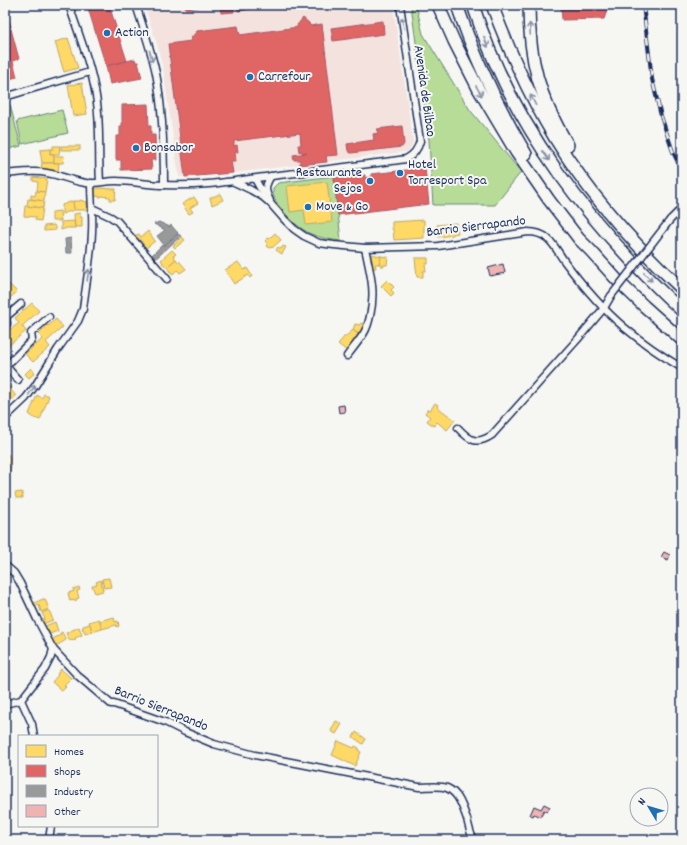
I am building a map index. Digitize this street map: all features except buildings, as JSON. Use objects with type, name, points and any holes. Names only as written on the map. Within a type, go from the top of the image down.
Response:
[{"type":"highway","points":[[438,5],[471,76],[534,180],[579,239],[629,292],[682,340]]},
{"type":"highway","points":[[457,5],[473,48],[508,124],[540,176],[582,235],[592,252]]},
{"type":"highway","points":[[473,5],[490,52],[508,91],[529,130],[552,165],[605,232],[649,279],[682,311]]},
{"type":"highway","points":[[492,5],[529,92],[545,122],[584,181],[637,245],[682,289]]},
{"type":"highway","points":[[529,5],[530,40],[535,68],[544,98],[552,116],[579,162],[637,245]]},
{"type":"street","points":[[69,5],[86,57],[96,96],[98,110],[100,182]]},
{"type":"street","points":[[136,5],[155,71],[158,88],[162,120],[164,185]]},
{"type":"street","name":"Avenida de Bilbao","points":[[271,176],[406,159],[416,152],[420,141],[400,5]]},
{"type":"street","points":[[5,97],[90,72]]},
{"type":"street","name":"Barrio Sierrapando","points":[[5,174],[29,171],[48,173],[78,182],[91,183],[117,181],[164,185],[233,182],[271,176]]},
{"type":"street","points":[[267,195],[266,183],[271,176]]},
{"type":"street","name":"Barrio Sierrapando","points":[[255,178],[260,188],[267,195],[270,203]]},
{"type":"street","name":"Barrio Sierrapando","points":[[233,182],[251,190],[270,203],[294,229],[304,236],[319,243],[334,246],[365,248],[438,246],[528,232],[540,233],[550,240],[584,286],[623,327],[642,342],[682,368]]},
{"type":"street","points":[[5,418],[26,398],[35,386],[58,348],[78,321],[83,309],[93,220],[91,183]]},
{"type":"street","points":[[92,208],[117,221],[167,279]]},
{"type":"street","points":[[458,428],[472,440],[483,440],[492,435],[604,308],[611,296],[670,220],[682,208]]},
{"type":"street","points":[[348,356],[364,332],[372,307],[372,282],[365,248]]},
{"type":"street","points":[[5,326],[7,324],[6,317],[21,304]]},
{"type":"street","points":[[18,380],[6,366],[32,340],[31,333],[49,316]]},
{"type":"street","name":"Barrio Sierrapando","points":[[5,565],[14,573],[20,583],[53,649],[77,675],[111,704],[165,722],[214,744],[254,755],[419,787],[446,788],[456,794],[465,813],[474,840]]},
{"type":"street","points":[[5,704],[21,700],[45,669],[52,657],[53,649]]},
{"type":"street","points":[[21,700],[32,724],[34,735]]},
{"type":"street","points":[[49,840],[51,827]]},
{"type":"shaded area","points":[[144,5],[393,5],[413,141],[410,149],[407,152],[233,173],[179,177],[163,69],[157,44]]},
{"type":"green space","points":[[411,5],[416,5],[423,34],[470,110],[521,172],[495,205],[433,205],[429,140]]},
{"type":"green space","points":[[10,105],[21,146],[9,149],[5,135],[5,107]]},
{"type":"green space","points":[[62,110],[68,133],[22,144],[17,121]]},
{"type":"green space","name":"Move & Go","points":[[334,176],[341,241],[326,239],[300,228],[283,211],[275,200],[273,194],[273,188],[278,183]]},
{"type":"railway","points":[[643,5],[652,79],[661,116],[673,152],[682,171]]},
{"type":"place","name":"Action","points":[[107,33]]},
{"type":"place","name":"Carrefour","points":[[250,77]]},
{"type":"place","name":"Bonsabor","points":[[136,148]]},
{"type":"place","name":"Hotel Torresport Spa","points":[[400,173]]},
{"type":"place","name":"Restaurante Sejos","points":[[370,181]]},
{"type":"place","name":"Move & Go","points":[[308,207]]}]
